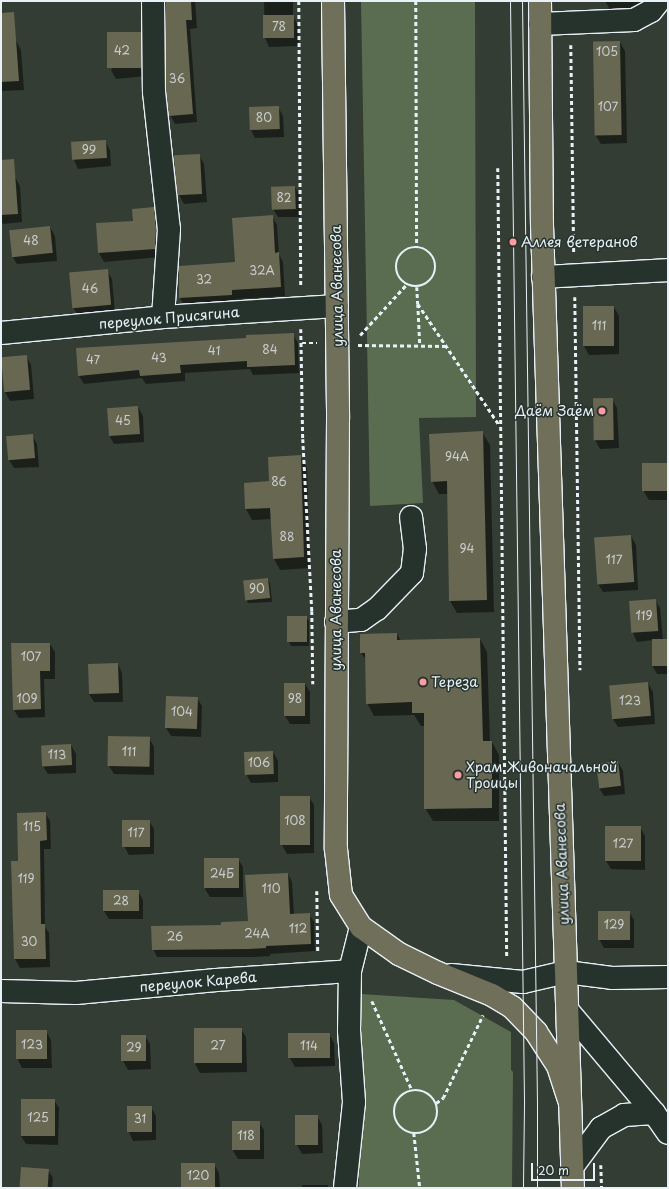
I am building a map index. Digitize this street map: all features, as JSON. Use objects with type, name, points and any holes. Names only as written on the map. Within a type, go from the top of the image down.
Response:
[{"type":"highway","name":"улица Аванесова","points":[[333,1],[338,419],[336,849],[341,895],[361,927],[399,954],[438,973],[492,995],[512,1007],[536,1032],[558,1066],[570,1103]]},
{"type":"highway","name":"улица Аванесова","points":[[540,1],[543,277],[566,972],[569,1012],[573,1188]]},
{"type":"street","points":[[153,1],[154,92],[169,229],[163,317]]},
{"type":"street","points":[[540,24],[634,20],[652,11],[659,1]]},
{"type":"street","points":[[543,277],[668,270]]},
{"type":"street","name":"переулок Присягина","points":[[1,334],[163,317],[337,306]]},
{"type":"street","points":[[336,622],[361,620],[377,609],[412,573],[415,549],[411,517]]},
{"type":"street","points":[[345,1188],[354,1102],[349,1030],[350,981],[361,927]]},
{"type":"street","points":[[438,973],[499,981],[523,982],[566,972],[612,978],[668,977]]},
{"type":"street","name":"переулок Карева","points":[[1,992],[76,993],[318,973],[350,981]]},
{"type":"street","points":[[569,1012],[654,1113],[668,1134]]},
{"type":"street","points":[[573,1166],[601,1128],[624,1114],[654,1113]]},
{"type":"path","points":[[299,1],[303,439],[312,611],[313,689]]},
{"type":"path","points":[[416,1],[417,246]]},
{"type":"path","points":[[570,23],[580,674]]},
{"type":"path","points":[[498,168],[507,961]]},
{"type":"path","points":[[417,246],[424,248],[434,257],[436,271],[430,283],[417,287],[406,285],[397,274],[397,261],[404,250],[417,246]]},
{"type":"path","points":[[356,339],[406,285]]},
{"type":"path","points":[[417,287],[420,345]]},
{"type":"path","points":[[418,304],[501,427]]},
{"type":"path","points":[[302,343],[321,343]]},
{"type":"path","points":[[351,345],[447,346]]},
{"type":"path","points":[[317,886],[318,973]]},
{"type":"path","points":[[350,981],[368,991],[412,1090]]},
{"type":"path","points":[[436,1103],[443,1098],[486,1009]]},
{"type":"path","points":[[412,1090],[426,1092],[432,1096],[436,1103],[437,1117],[429,1130],[414,1133],[401,1127],[395,1115],[395,1108],[400,1096],[412,1090]]},
{"type":"path","points":[[414,1133],[420,1188]]},
{"type":"green space","points":[[361,1],[475,1],[476,417],[419,418],[423,503],[370,506]]},
{"type":"green space","points":[[361,994],[454,1000],[511,1032],[511,1070],[513,1072],[512,1188],[359,1188]]},
{"type":"building","points":[[166,1],[191,1],[192,20],[186,20],[193,114],[169,116],[166,91]]},
{"type":"building","points":[[14,12],[19,81],[1,82],[1,13]]},
{"type":"building","points":[[263,15],[294,15],[294,38],[263,38]]},
{"type":"building","points":[[107,32],[141,32],[141,68],[107,68]]},
{"type":"building","points":[[593,41],[620,41],[622,135],[595,135]]},
{"type":"building","points":[[279,106],[280,129],[250,130],[249,107]]},
{"type":"building","points":[[106,140],[107,158],[72,160],[71,142]]},
{"type":"building","points":[[200,154],[202,194],[176,195],[174,155]]},
{"type":"building","points":[[14,159],[18,214],[1,215],[1,160]]},
{"type":"building","points":[[295,186],[296,209],[272,210],[271,187]]},
{"type":"building","points":[[154,207],[156,229],[155,249],[98,253],[96,223],[133,221],[132,209]]},
{"type":"building","points":[[273,215],[275,253],[279,252],[281,287],[232,290],[232,295],[179,298],[179,266],[235,262],[232,218]]},
{"type":"building","points":[[50,226],[53,253],[12,257],[9,230]]},
{"type":"building","points":[[108,269],[111,305],[72,308],[69,272]]},
{"type":"building","points":[[583,306],[614,306],[614,346],[583,346]]},
{"type":"building","points":[[294,333],[295,365],[247,367],[247,361],[180,365],[181,373],[140,376],[139,370],[78,376],[76,348],[246,338],[246,335]]},
{"type":"building","points":[[27,355],[30,390],[4,392],[1,357]]},
{"type":"building","points":[[593,398],[613,398],[614,440],[594,440]]},
{"type":"building","points":[[138,406],[140,434],[109,436],[107,408]]},
{"type":"building","points":[[483,431],[487,600],[449,601],[447,481],[431,482],[429,434]]},
{"type":"building","points":[[33,434],[35,458],[8,460],[6,436]]},
{"type":"building","points":[[301,455],[304,557],[273,559],[270,508],[245,509],[244,483],[269,481],[268,457]]},
{"type":"building","points":[[642,463],[668,463],[668,491],[642,491]]},
{"type":"building","points":[[631,535],[634,582],[597,584],[594,538]]},
{"type":"building","points":[[268,578],[270,598],[245,601],[243,581]]},
{"type":"building","points":[[656,599],[658,631],[631,633],[629,601]]},
{"type":"building","points":[[287,616],[307,616],[307,642],[287,642]]},
{"type":"building","points":[[397,633],[397,640],[480,638],[483,741],[492,741],[492,808],[424,809],[424,713],[412,713],[412,702],[366,704],[365,653],[360,653],[360,634]]},
{"type":"building","points":[[652,639],[668,639],[668,666],[652,666]]},
{"type":"building","points":[[11,643],[50,643],[50,671],[40,671],[41,709],[13,710]]},
{"type":"building","points":[[118,663],[119,693],[89,694],[88,664]]},
{"type":"building","points":[[648,682],[651,716],[612,719],[609,685]]},
{"type":"building","points":[[284,683],[305,683],[305,716],[284,716]]},
{"type":"building","points":[[166,696],[198,697],[197,729],[165,728]]},
{"type":"building","points":[[108,736],[150,737],[149,767],[107,766]]},
{"type":"building","points":[[71,744],[72,765],[42,767],[41,746]]},
{"type":"building","points":[[273,751],[274,774],[245,775],[244,752]]},
{"type":"building","points":[[618,761],[621,786],[599,788],[596,764]]},
{"type":"building","points":[[280,796],[310,796],[310,845],[280,845]]},
{"type":"building","points":[[46,812],[47,840],[40,841],[41,924],[45,924],[46,959],[14,959],[11,861],[18,861],[17,813]]},
{"type":"building","points":[[122,820],[150,820],[150,847],[122,847]]},
{"type":"building","points":[[605,826],[641,826],[641,861],[605,861]]},
{"type":"building","points":[[204,858],[239,858],[239,888],[204,888]]},
{"type":"building","points":[[288,873],[290,914],[310,913],[311,944],[266,946],[266,948],[249,949],[152,950],[151,926],[221,925],[221,922],[248,921],[245,875]]},
{"type":"building","points":[[103,890],[139,890],[139,911],[103,911]]},
{"type":"building","points":[[598,911],[630,911],[630,940],[598,940]]},
{"type":"building","points":[[194,1028],[242,1028],[242,1063],[194,1063]]},
{"type":"building","points":[[16,1030],[47,1030],[47,1059],[16,1059]]},
{"type":"building","points":[[288,1033],[330,1033],[330,1058],[288,1058]]},
{"type":"building","points":[[121,1035],[146,1035],[146,1061],[121,1061]]},
{"type":"building","points":[[21,1099],[55,1099],[55,1136],[21,1136]]},
{"type":"building","points":[[127,1106],[152,1106],[152,1132],[127,1132]]},
{"type":"building","points":[[295,1115],[318,1115],[318,1145],[295,1145]]},
{"type":"building","points":[[232,1121],[260,1121],[260,1150],[232,1150]]},
{"type":"building","points":[[181,1163],[215,1163],[215,1188],[181,1188]]},
{"type":"building","points":[[21,1167],[49,1169],[48,1188],[20,1188]]},
{"type":"tram line","points":[[510,1],[524,1104],[523,1188]]},
{"type":"tram line","points":[[522,1],[537,1188]]},
{"type":"place","name":"Аллея ветеранов","points":[[513,242]]},
{"type":"place","name":"Даём Заём","points":[[602,411]]},
{"type":"place","name":"Тереза","points":[[423,682]]},
{"type":"place","name":"Храм Живоначальной Троицы","points":[[458,775]]}]
